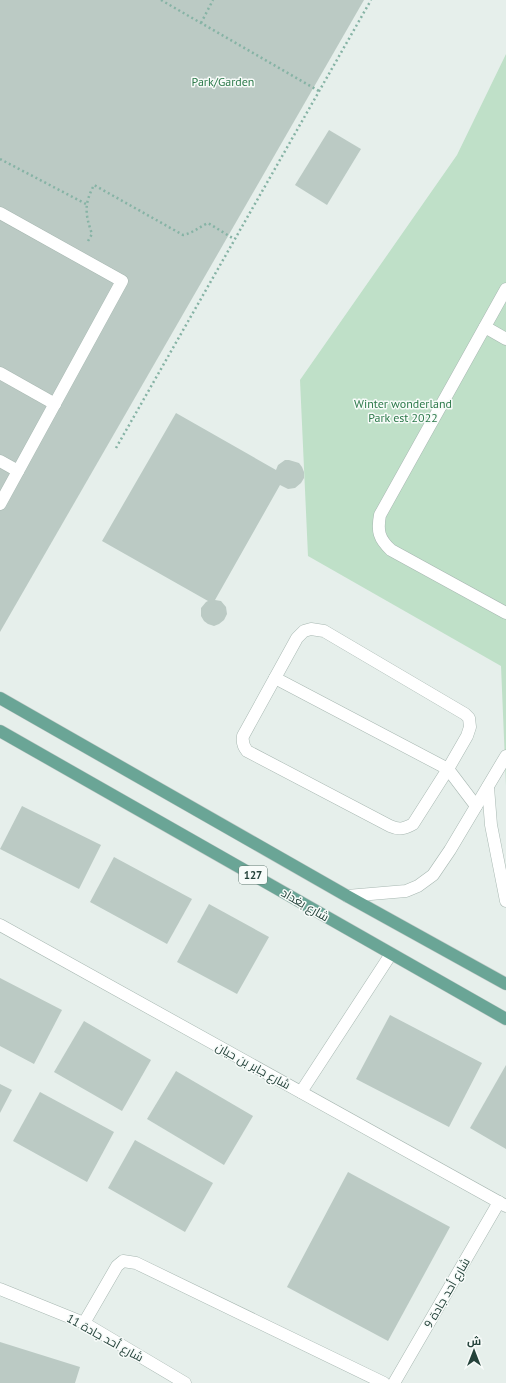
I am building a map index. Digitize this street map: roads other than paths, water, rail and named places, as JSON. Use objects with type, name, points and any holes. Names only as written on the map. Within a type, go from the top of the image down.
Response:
[{"type":"main road","name":"127","points":[[0,698],[347,896],[506,984]]},
{"type":"main road","name":"شارع بغداد","points":[[0,731],[506,1019]]},
{"type":"street","points":[[0,213],[122,281],[0,504]]},
{"type":"street","points":[[506,289],[380,515],[378,525],[379,534],[391,550],[506,614]]},
{"type":"street","points":[[485,327],[506,339]]},
{"type":"street","points":[[0,373],[55,404]]},
{"type":"street","points":[[0,461],[18,471]]},
{"type":"street","points":[[304,631],[324,631],[465,714],[469,718],[470,727],[467,736],[448,769],[413,824],[398,830],[247,751],[242,742],[243,736],[297,638],[304,631]]},
{"type":"street","points":[[275,678],[448,769],[476,806]]},
{"type":"street","points":[[347,896],[406,891],[418,886],[433,875],[450,850],[506,756]]},
{"type":"street","points":[[488,786],[492,825],[506,901]]},
{"type":"street","name":"شارع جابر بن حيان","points":[[0,925],[502,1204]]},
{"type":"street","points":[[301,1092],[391,954]]},
{"type":"street","name":"شارع أحد جادة 9","points":[[394,1383],[502,1204]]},
{"type":"street","points":[[84,1323],[118,1266],[123,1261],[136,1263],[384,1383]]},
{"type":"street","name":"شارع أحد جادة 11","points":[[0,1289],[84,1323],[185,1383]]},
{"type":"park label","name":"Park/Garden","points":[[223,82]]},
{"type":"park label","name":"Winter wonderland Park est 2022","points":[[403,411]]}]
